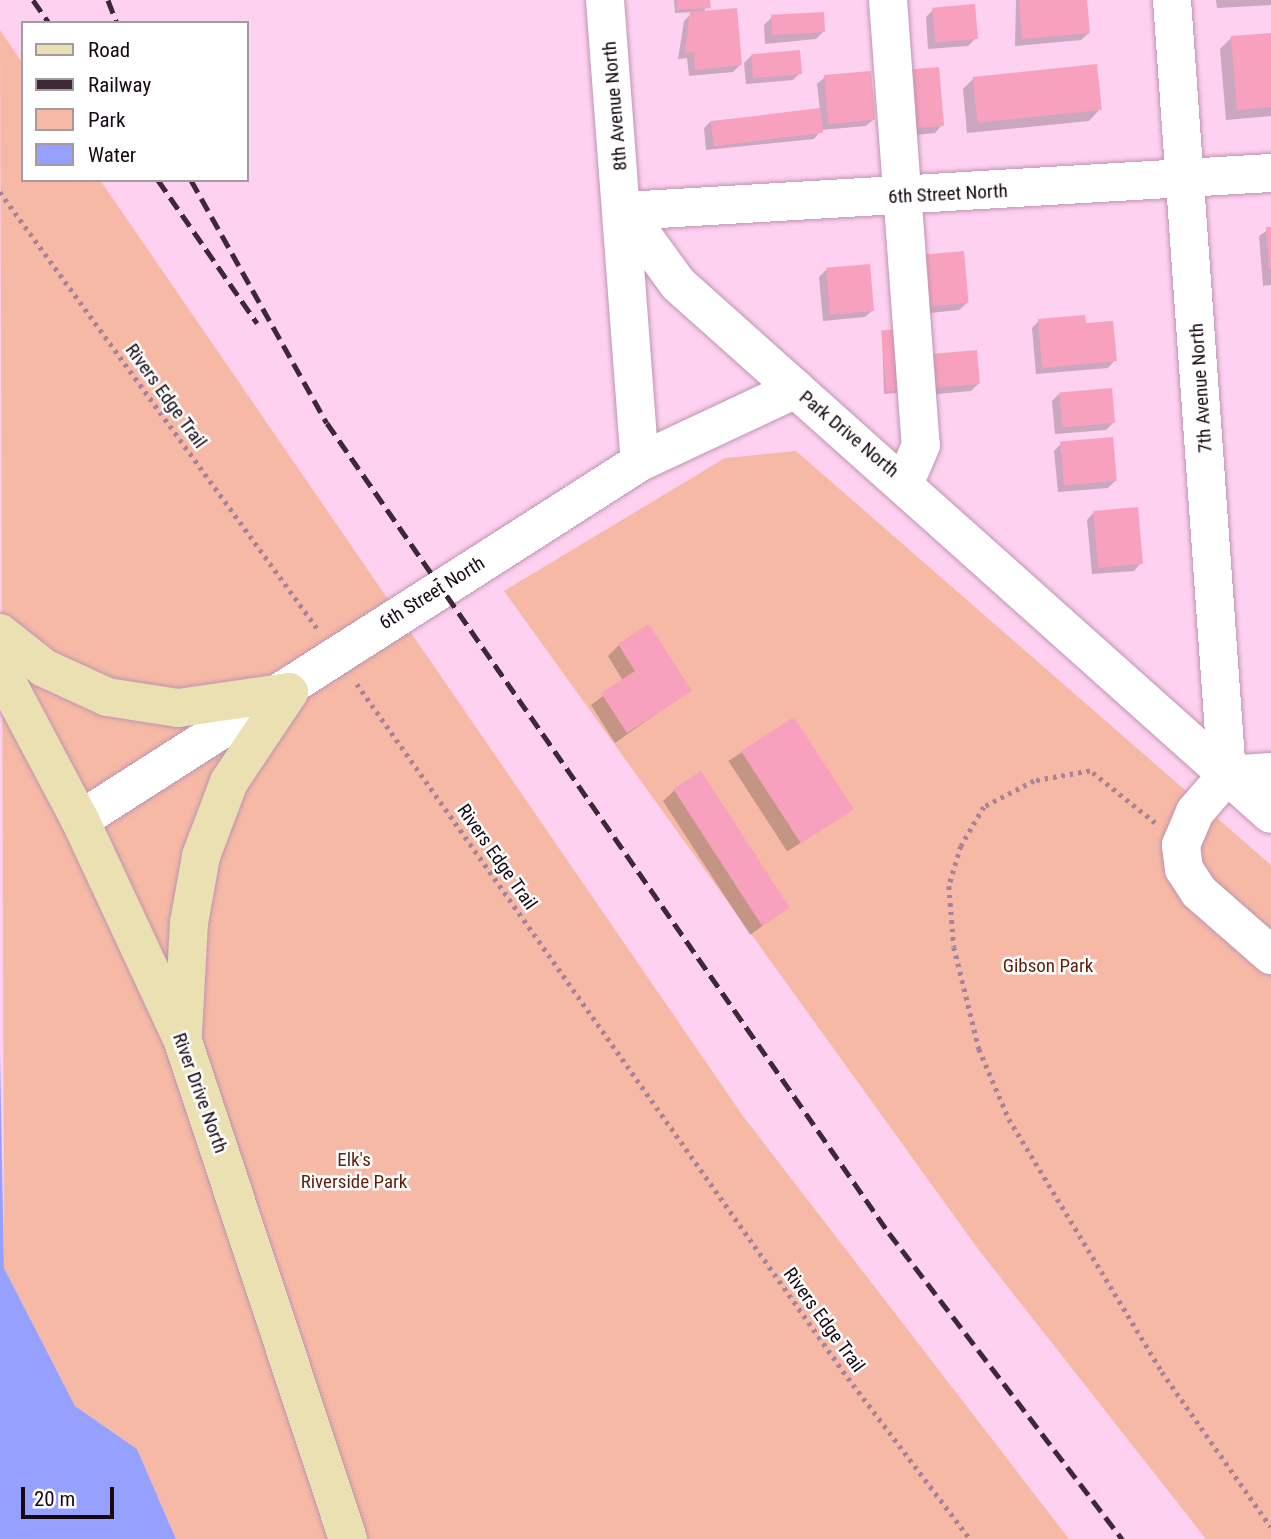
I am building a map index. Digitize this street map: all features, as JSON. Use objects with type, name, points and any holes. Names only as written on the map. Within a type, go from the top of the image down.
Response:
[{"type":"main road","points":[[0,632],[44,668],[107,697],[178,708],[289,692]]},
{"type":"main road","name":"River Drive North","points":[[0,669],[80,820],[183,1041],[348,1539]]},
{"type":"main road","points":[[183,1041],[189,923],[201,856],[229,782],[289,692]]},
{"type":"street","name":"8th Avenue North","points":[[605,0],[625,211]]},
{"type":"street","points":[[888,0],[905,196],[921,445],[905,482]]},
{"type":"street","name":"7th Avenue North","points":[[1172,0],[1187,180],[1227,775]]},
{"type":"street","name":"6th Street North","points":[[625,211],[1271,173]]},
{"type":"street","name":"Park Drive North","points":[[625,211],[678,284],[905,482],[1271,814]]},
{"type":"street","points":[[625,211],[640,462]]},
{"type":"street","name":"6th Street North","points":[[80,820],[289,692],[336,654],[640,462],[796,389]]},
{"type":"street","points":[[1271,772],[1227,775],[1195,812],[1181,845],[1184,869],[1199,892],[1271,956]]},
{"type":"path","name":"Rivers Edge Trail","points":[[0,192],[336,654],[843,1371],[970,1539]]},
{"type":"path","points":[[1181,845],[1090,771],[1034,781],[984,807],[961,846],[949,886],[954,947],[979,1049],[1009,1119],[1156,1362],[1271,1527]]},
{"type":"green space","name":"Elk's Riverside Park","points":[[0,30],[21,61],[21,182],[101,182],[743,1116],[1069,1539],[176,1539],[137,1449],[75,1406],[4,1268]]},
{"type":"green space","name":"Gibson Park","points":[[796,451],[1271,865],[1271,1539],[1206,1539],[978,1249],[504,591],[725,458]]},
{"type":"water","points":[[0,1052],[4,1268],[75,1406],[137,1449],[176,1539],[0,1539]]},
{"type":"building","points":[[677,0],[710,0],[711,8],[677,10]]},
{"type":"building","points":[[1019,0],[1087,0],[1090,33],[1022,39]]},
{"type":"building","points":[[975,4],[978,39],[935,43],[932,8]]},
{"type":"building","points":[[737,8],[742,65],[695,70],[694,52],[685,53],[690,12]]},
{"type":"building","points":[[824,12],[825,32],[772,35],[771,15]]},
{"type":"building","points":[[1271,33],[1271,107],[1237,110],[1231,36]]},
{"type":"building","points":[[800,50],[802,74],[753,78],[751,54]]},
{"type":"building","points":[[1097,64],[1102,110],[977,123],[973,77]]},
{"type":"building","points":[[939,67],[944,126],[912,129],[907,70]]},
{"type":"building","points":[[871,71],[875,120],[828,124],[824,75]]},
{"type":"building","points":[[820,108],[823,133],[714,146],[711,121]]},
{"type":"building","points":[[1266,227],[1271,227],[1271,269],[1269,269]]},
{"type":"building","points":[[964,251],[969,303],[927,306],[922,255]]},
{"type":"building","points":[[870,264],[874,311],[830,315],[826,268]]},
{"type":"building","points":[[1085,315],[1086,323],[1113,321],[1117,361],[1042,368],[1038,319]]},
{"type":"building","points":[[897,329],[902,390],[886,391],[881,330]]},
{"type":"building","points":[[977,350],[980,384],[932,388],[929,354]]},
{"type":"building","points":[[1112,388],[1115,423],[1062,427],[1059,393]]},
{"type":"building","points":[[1113,437],[1117,481],[1064,485],[1060,442]]},
{"type":"building","points":[[1138,507],[1143,564],[1098,568],[1093,511]]},
{"type":"building","points":[[649,624],[692,691],[627,733],[601,693],[635,671],[618,644]]},
{"type":"building","points":[[794,717],[854,809],[801,844],[741,751]]},
{"type":"building","points":[[701,771],[790,908],[762,926],[673,789]]},
{"type":"railway","points":[[33,0],[48,21]]},
{"type":"railway","points":[[108,0],[116,21]]},
{"type":"railway","points":[[159,182],[257,323]]},
{"type":"railway","points":[[192,182],[327,423],[889,1233],[1122,1539]]}]
